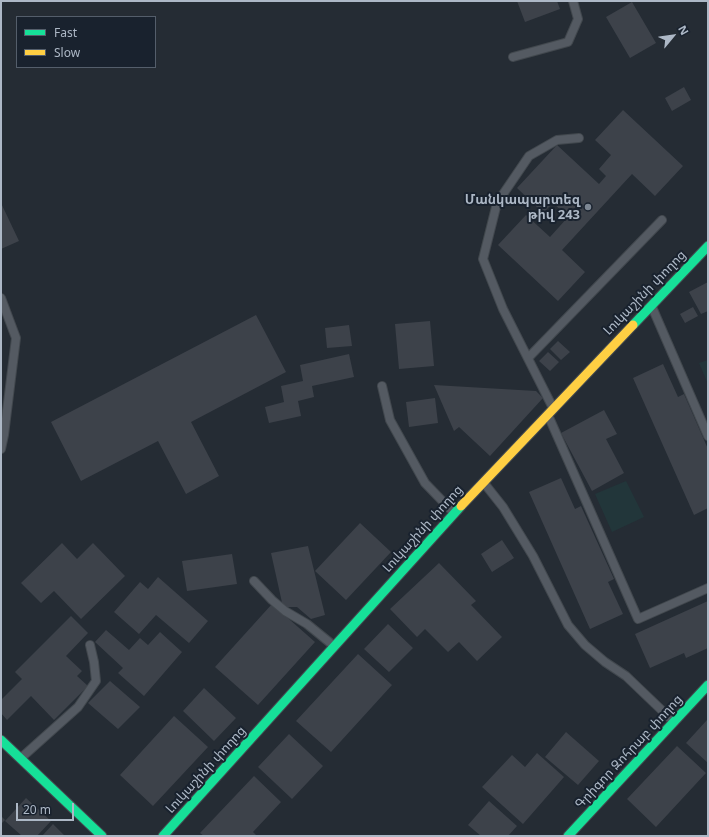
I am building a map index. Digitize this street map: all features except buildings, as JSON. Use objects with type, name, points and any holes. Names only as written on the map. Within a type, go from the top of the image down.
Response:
[{"type":"street","name":"Լուկաշինի փողոց","points":[[163,836],[483,482],[708,246]]},
{"type":"street","name":"Գրիգոր Զոհրաբ փողոց","points":[[568,836],[708,685]]},
{"type":"street","points":[[1,740],[102,836]]},
{"type":"lane","points":[[513,57],[568,42],[578,19],[573,1]]},
{"type":"lane","points":[[579,138],[557,140],[529,156],[497,203],[483,259],[503,309],[528,358],[551,411],[638,619],[708,588]]},
{"type":"lane","points":[[528,358],[662,220]]},
{"type":"lane","points":[[1,298],[16,338],[1,449]]},
{"type":"lane","points":[[652,305],[708,436]]},
{"type":"lane","points":[[382,386],[390,420],[425,483],[455,514]]},
{"type":"lane","points":[[483,482],[503,507],[533,556],[568,625],[584,645],[626,676],[673,722]]},
{"type":"lane","points":[[254,581],[285,611],[308,624],[335,646]]},
{"type":"lane","points":[[21,758],[78,707],[96,681],[90,645]]},
{"type":"green space","points":[[708,360],[708,384],[699,363]]},
{"type":"green space","points":[[626,481],[644,517],[612,532],[595,494]]},
{"type":"traffic: fast","points":[[633,325],[708,246]]},
{"type":"traffic: fast","points":[[163,836],[461,506]]},
{"type":"traffic: fast","points":[[568,836],[708,685]]},
{"type":"traffic: fast","points":[[1,740],[102,836]]},
{"type":"traffic: slow","points":[[461,506],[633,325]]},
{"type":"place","name":"Մանկապարտեզ թիվ 243","points":[[588,207]]}]
